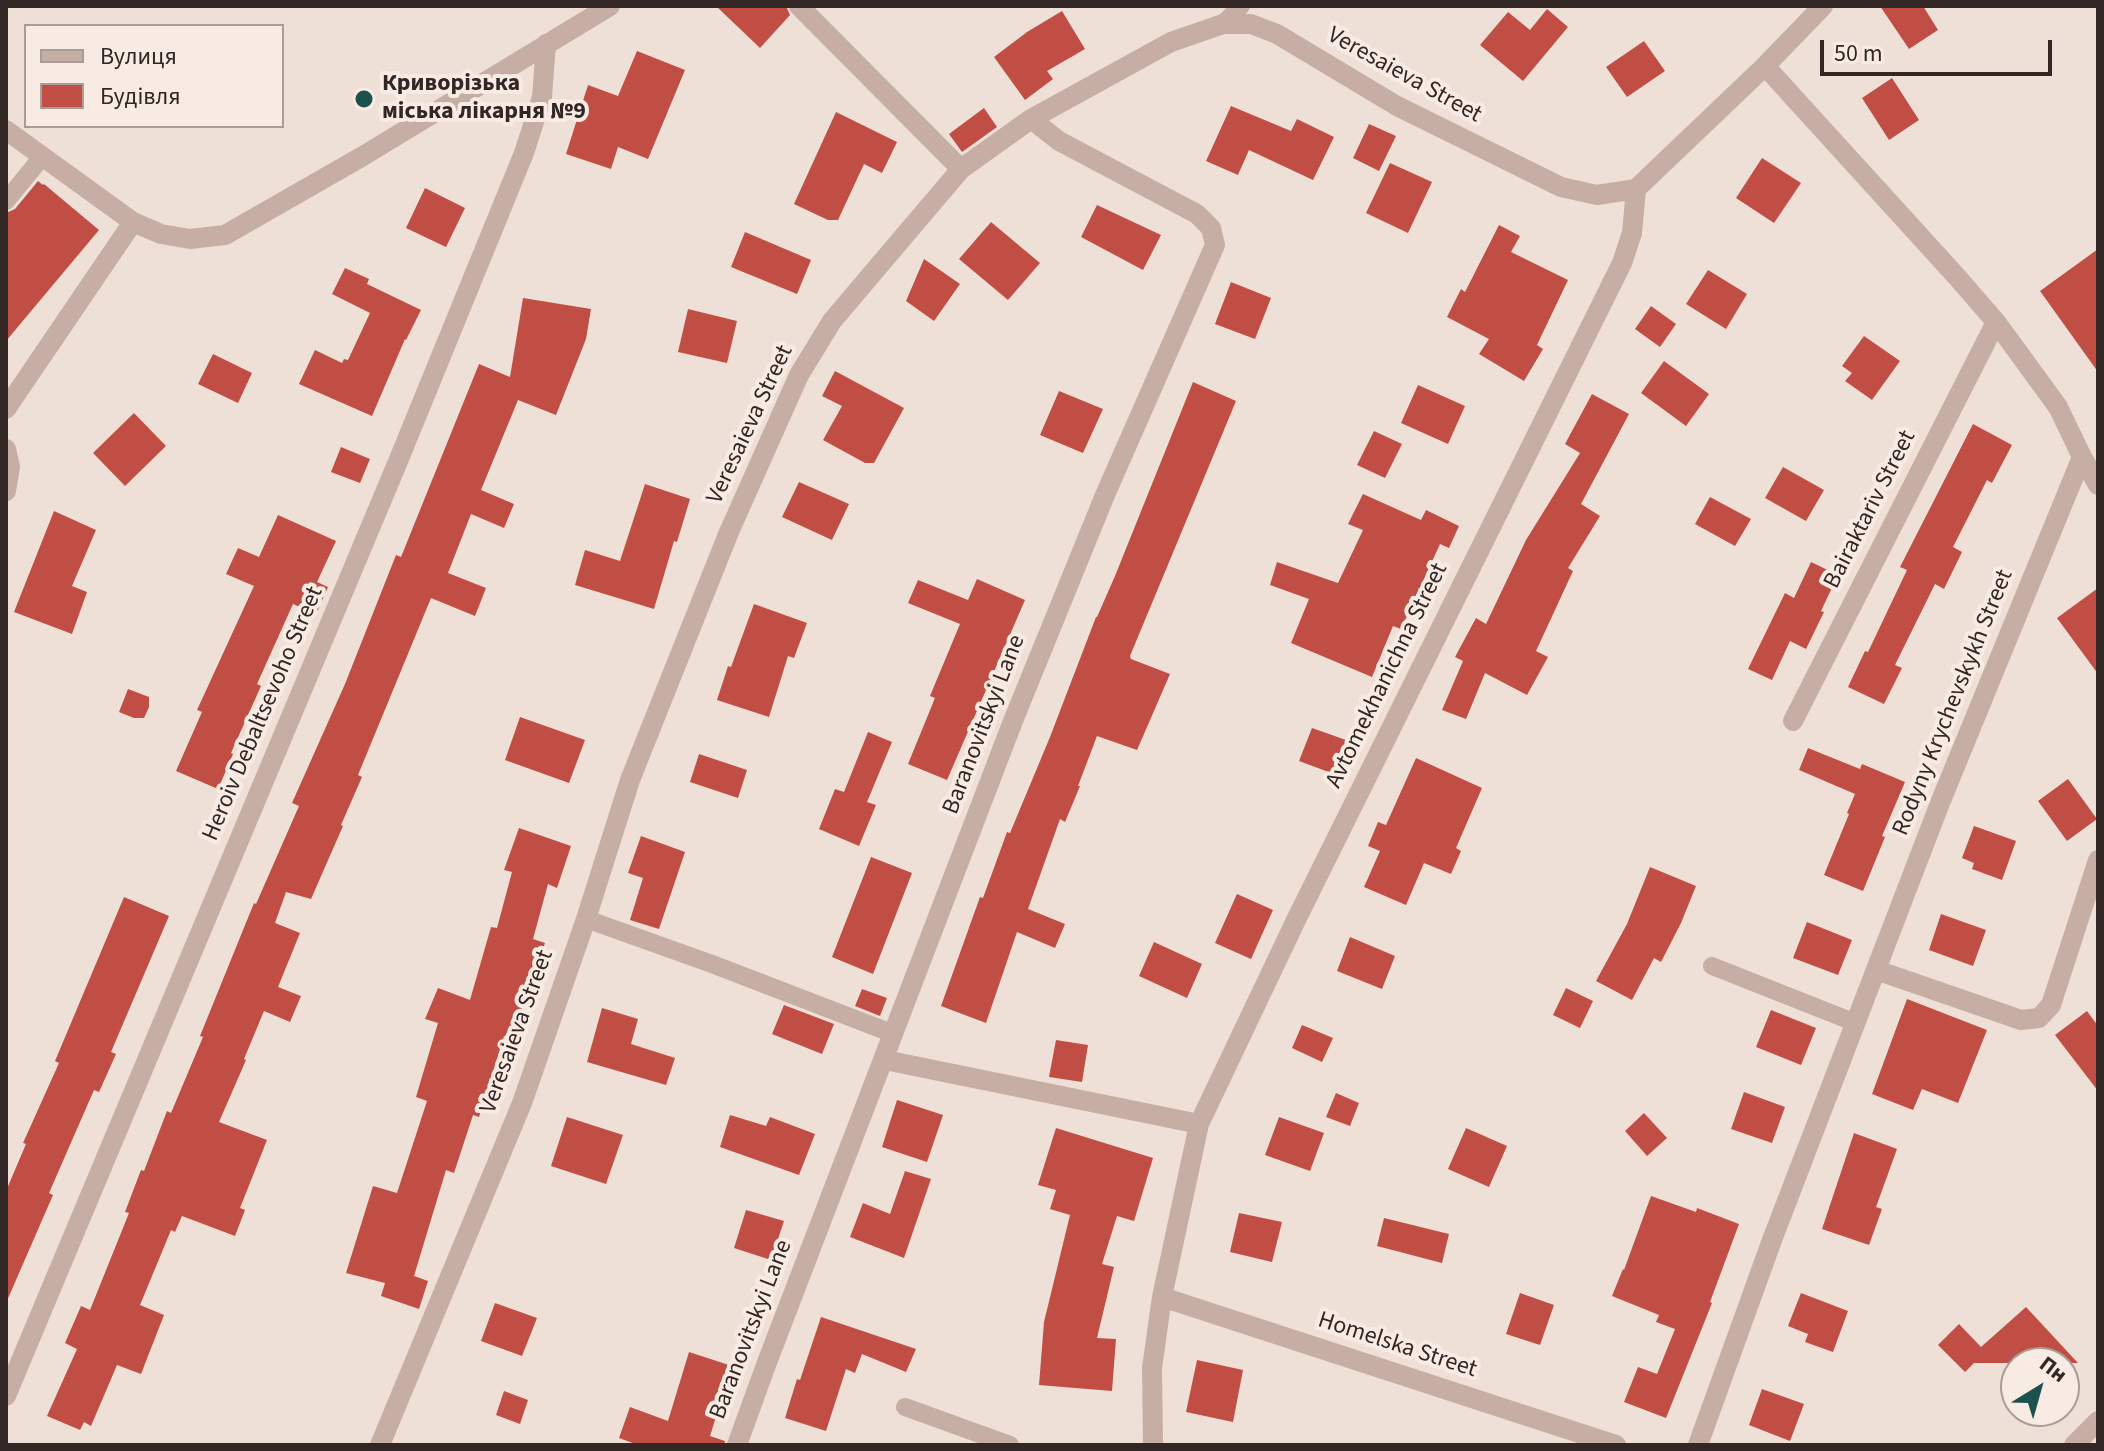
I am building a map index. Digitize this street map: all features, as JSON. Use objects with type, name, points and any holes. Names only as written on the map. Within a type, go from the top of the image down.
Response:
[{"type":"street","points":[[6,130],[133,222],[161,234],[190,239],[225,235],[363,156],[610,6]]},
{"type":"street","points":[[799,6],[961,169]]},
{"type":"street","points":[[1636,189],[1823,6]]},
{"type":"street","name":"Veresaieva Street","points":[[380,1445],[522,1103],[630,780],[729,532],[799,375],[832,321],[961,169],[1031,119],[1171,42],[1223,24],[1251,24],[1277,34],[1397,106],[1561,187],[1597,195],[1636,189]]},
{"type":"street","name":"Heroiv Debaltsevoho Street","points":[[6,1396],[524,153],[542,97],[546,44]]},
{"type":"street","points":[[1765,66],[1996,322],[2058,407],[2098,485]]},
{"type":"street","name":"Baranovitskyi Lane","points":[[737,1445],[1013,721],[1087,538],[1215,245],[1211,228],[1197,214],[1059,141],[1031,119]]},
{"type":"street","name":"Avtomekhanichna Street","points":[[1153,1445],[1152,1368],[1162,1297],[1199,1124],[1297,918],[1622,263],[1632,233],[1636,189]]},
{"type":"street","points":[[6,409],[133,222]]},
{"type":"street","name":"Bairaktariv Street","points":[[1793,721],[1996,322]]},
{"type":"street","points":[[6,449],[10,467],[6,491]]},
{"type":"street","name":"Rodyny Krychevskykh Street","points":[[1698,1445],[1772,1240],[1940,803],[2082,457]]},
{"type":"street","points":[[1876,970],[2021,1020],[2039,1018],[2051,1005],[2098,860]]},
{"type":"street","points":[[885,1060],[1199,1124]]},
{"type":"street","name":"Homelska Street","points":[[1162,1297],[1616,1445]]},
{"type":"street","points":[[2074,1445],[2098,1421]]},
{"type":"lane","points":[[1223,24],[1241,6]]},
{"type":"lane","points":[[6,201],[42,157]]},
{"type":"lane","points":[[586,919],[894,1034]]},
{"type":"lane","points":[[1712,966],[1856,1023]]},
{"type":"lane","points":[[905,1407],[1010,1445]]},
{"type":"building","points":[[716,6],[786,6],[790,15],[760,48]]},
{"type":"building","points":[[1880,6],[1923,6],[1938,30],[1909,49]]},
{"type":"building","points":[[1547,9],[1568,27],[1523,81],[1480,45],[1508,12],[1530,30]]},
{"type":"building","points":[[1062,11],[1085,49],[1047,71],[1053,79],[1025,100],[994,57]]},
{"type":"building","points":[[1644,41],[1665,71],[1627,97],[1606,67]]},
{"type":"building","points":[[637,51],[685,70],[648,159],[618,147],[611,169],[566,154],[588,85],[618,96]]},
{"type":"building","points":[[1892,78],[1919,120],[1889,140],[1862,98]]},
{"type":"building","points":[[1231,106],[1291,131],[1297,119],[1334,137],[1313,180],[1249,150],[1238,175],[1206,161]]},
{"type":"building","points":[[984,108],[997,127],[962,152],[949,134]]},
{"type":"building","points":[[836,112],[897,142],[882,173],[864,164],[838,220],[828,220],[794,204]]},
{"type":"building","points":[[1369,124],[1396,136],[1379,171],[1353,158]]},
{"type":"building","points":[[1762,158],[1801,183],[1774,223],[1736,198]]},
{"type":"building","points":[[1390,163],[1432,182],[1408,233],[1366,213]]},
{"type":"building","points":[[38,181],[99,230],[6,341],[6,213],[15,209]]},
{"type":"building","points":[[425,188],[465,208],[446,247],[406,228]]},
{"type":"building","points":[[1097,205],[1161,235],[1143,270],[1081,237]]},
{"type":"building","points":[[991,222],[1040,263],[1008,300],[959,259]]},
{"type":"building","points":[[1499,225],[1520,236],[1511,252],[1568,280],[1537,345],[1543,349],[1524,381],[1479,354],[1489,339],[1447,317],[1461,289],[1465,292]]},
{"type":"building","points":[[745,232],[811,260],[797,294],[731,267]]},
{"type":"building","points":[[2098,249],[2098,372],[2040,291]]},
{"type":"building","points":[[924,259],[960,284],[934,321],[906,301]]},
{"type":"building","points":[[345,268],[369,279],[367,284],[421,310],[372,416],[299,384],[315,350],[342,363],[344,359],[348,360],[370,313],[332,294]]},
{"type":"building","points":[[1708,270],[1747,294],[1726,329],[1686,304]]},
{"type":"building","points":[[1231,282],[1271,298],[1255,339],[1215,324]]},
{"type":"building","points":[[523,298],[591,309],[586,339],[556,415],[518,400],[481,490],[514,504],[504,528],[471,514],[448,573],[486,588],[475,616],[431,598],[358,775],[362,777],[343,826],[311,899],[286,892],[275,923],[300,933],[278,987],[301,996],[290,1022],[264,1011],[219,1122],[267,1140],[240,1208],[245,1210],[235,1236],[182,1216],[175,1232],[171,1230],[140,1305],[164,1315],[141,1374],[117,1365],[91,1426],[84,1422],[80,1430],[47,1416],[77,1349],[65,1343],[81,1306],[90,1310],[129,1213],[125,1212],[141,1170],[144,1171],[167,1111],[171,1113],[203,1037],[200,1036],[254,903],[299,806],[292,803],[345,684],[396,555],[401,557],[479,364],[510,377]]},
{"type":"building","points":[[1651,306],[1676,324],[1660,347],[1635,329]]},
{"type":"building","points":[[688,309],[737,321],[727,363],[678,352]]},
{"type":"building","points":[[1864,336],[1900,361],[1872,400],[1845,381],[1852,373],[1842,366]]},
{"type":"building","points":[[213,354],[252,373],[238,403],[198,384]]},
{"type":"building","points":[[1664,361],[1709,394],[1686,426],[1641,393]]},
{"type":"building","points":[[835,371],[904,408],[874,463],[865,463],[823,440],[842,406],[822,396]]},
{"type":"building","points":[[1193,382],[1236,401],[1130,656],[1170,674],[1137,750],[1097,736],[1065,822],[1060,819],[1028,909],[1065,924],[1055,948],[1017,932],[986,1023],[941,1006],[980,897],[983,898],[1007,832],[1010,833],[1050,737]]},
{"type":"building","points":[[1418,385],[1465,406],[1448,444],[1401,423]]},
{"type":"building","points":[[1059,391],[1103,409],[1083,453],[1040,435]]},
{"type":"building","points":[[1592,394],[1629,414],[1581,504],[1600,516],[1568,568],[1573,571],[1536,651],[1548,657],[1527,695],[1485,673],[1466,719],[1442,710],[1463,661],[1455,657],[1476,618],[1486,624],[1526,540],[1580,453],[1565,444]]},
{"type":"building","points":[[134,413],[166,446],[125,486],[93,453]]},
{"type":"building","points":[[1973,424],[2012,445],[1992,483],[1987,480],[1953,547],[1962,552],[1944,589],[1935,584],[1895,665],[1902,668],[1884,704],[1848,687],[1907,570],[1900,567]]},
{"type":"building","points":[[1374,431],[1402,444],[1385,478],[1357,465]]},
{"type":"building","points":[[341,447],[370,459],[360,483],[331,472]]},
{"type":"building","points":[[1783,467],[1824,490],[1806,521],[1765,498]]},
{"type":"building","points":[[799,482],[849,504],[832,540],[782,517]]},
{"type":"building","points":[[645,484],[690,499],[654,609],[575,585],[585,550],[620,561]]},
{"type":"building","points":[[1363,494],[1421,520],[1426,510],[1459,526],[1449,548],[1440,544],[1401,629],[1393,626],[1372,677],[1291,643],[1309,599],[1270,585],[1277,562],[1338,583],[1363,530],[1348,524]]},
{"type":"building","points":[[1710,497],[1751,519],[1735,546],[1695,524]]},
{"type":"building","points":[[54,511],[96,530],[72,586],[87,592],[72,634],[14,612]]},
{"type":"building","points":[[278,515],[336,541],[317,582],[328,587],[316,614],[293,604],[257,684],[261,686],[218,789],[176,771],[202,712],[197,710],[254,586],[226,574],[238,548],[259,557]]},
{"type":"building","points":[[1811,562],[1838,575],[1806,649],[1790,641],[1772,680],[1748,669],[1785,593],[1794,598]]},
{"type":"building","points":[[977,579],[1025,600],[947,780],[908,764],[935,698],[930,696],[960,624],[908,603],[918,580],[968,600]]},
{"type":"building","points":[[2098,588],[2098,674],[2057,618]]},
{"type":"building","points":[[754,604],[807,623],[794,658],[788,656],[769,717],[717,700]]},
{"type":"building","points":[[128,689],[149,697],[144,718],[119,712]]},
{"type":"building","points":[[520,717],[585,740],[569,783],[505,760]]},
{"type":"building","points":[[1312,728],[1346,740],[1334,774],[1299,761]]},
{"type":"building","points":[[868,732],[892,742],[867,802],[876,805],[859,846],[819,829],[835,789],[844,792]]},
{"type":"building","points":[[1808,748],[1860,769],[1862,764],[1905,782],[1863,891],[1824,875],[1855,794],[1799,770]]},
{"type":"building","points":[[699,754],[747,770],[738,798],[690,782]]},
{"type":"building","points":[[1416,758],[1482,788],[1456,848],[1461,851],[1451,874],[1424,863],[1406,905],[1364,887],[1380,851],[1368,846],[1378,822],[1386,825]]},
{"type":"building","points":[[2068,779],[2097,819],[2067,841],[2038,801]]},
{"type":"building","points":[[1974,826],[2016,841],[2002,880],[1972,869],[1974,863],[1962,858]]},
{"type":"building","points":[[519,828],[571,846],[557,888],[548,884],[533,939],[545,943],[511,1038],[504,1036],[479,1117],[473,1115],[454,1173],[446,1170],[414,1276],[428,1281],[419,1309],[381,1296],[385,1283],[346,1273],[373,1186],[397,1193],[427,1101],[416,1097],[438,1023],[425,1019],[438,988],[470,1000],[491,927],[497,928],[512,872],[504,870]]},
{"type":"building","points":[[641,836],[685,852],[659,929],[630,920],[643,878],[628,873]]},
{"type":"building","points":[[871,857],[912,873],[873,974],[832,957]]},
{"type":"building","points":[[1650,867],[1696,886],[1661,962],[1654,958],[1632,1000],[1596,981],[1627,924]]},
{"type":"building","points":[[1237,894],[1273,910],[1251,959],[1215,943]]},
{"type":"building","points":[[124,897],[169,916],[111,1052],[116,1054],[99,1092],[94,1090],[6,1303],[6,1191],[26,1144],[23,1143],[59,1063],[55,1061]]},
{"type":"building","points":[[1941,914],[1986,930],[1973,966],[1929,950]]},
{"type":"building","points":[[1807,922],[1852,940],[1838,975],[1793,958]]},
{"type":"building","points":[[1350,937],[1395,956],[1382,989],[1337,971]]},
{"type":"building","points":[[1154,942],[1202,964],[1187,998],[1139,976]]},
{"type":"building","points":[[1566,988],[1593,1001],[1580,1028],[1553,1015]]},
{"type":"building","points":[[862,989],[887,998],[880,1016],[855,1006]]},
{"type":"building","points":[[1907,999],[1987,1030],[1958,1103],[1922,1089],[1913,1110],[1872,1094]]},
{"type":"building","points":[[784,1005],[834,1024],[822,1054],[772,1034]]},
{"type":"building","points":[[602,1008],[638,1019],[631,1044],[675,1058],[666,1085],[587,1062]]},
{"type":"building","points":[[1771,1010],[1816,1028],[1801,1065],[1756,1047]]},
{"type":"building","points":[[2087,1011],[2098,1026],[2098,1091],[2055,1035]]},
{"type":"building","points":[[1302,1025],[1333,1038],[1322,1062],[1292,1048]]},
{"type":"building","points":[[1056,1040],[1088,1045],[1082,1082],[1049,1077]]},
{"type":"building","points":[[1744,1092],[1785,1107],[1772,1143],[1731,1129]]},
{"type":"building","points":[[1336,1093],[1359,1103],[1350,1126],[1326,1117]]},
{"type":"building","points":[[897,1100],[943,1115],[927,1162],[882,1147]]},
{"type":"building","points":[[1644,1113],[1667,1138],[1647,1156],[1625,1131]]},
{"type":"building","points":[[730,1115],[766,1126],[770,1117],[815,1134],[799,1175],[720,1147]]},
{"type":"building","points":[[567,1117],[623,1135],[606,1184],[551,1166]]},
{"type":"building","points":[[1279,1117],[1324,1133],[1310,1171],[1265,1155]]},
{"type":"building","points":[[1056,1128],[1153,1158],[1134,1221],[1117,1216],[1102,1264],[1114,1267],[1097,1338],[1116,1339],[1112,1391],[1039,1385],[1044,1322],[1070,1215],[1050,1209],[1056,1190],[1038,1185]]},
{"type":"building","points":[[1466,1128],[1507,1146],[1489,1187],[1448,1169]]},
{"type":"building","points":[[1854,1133],[1897,1149],[1876,1207],[1882,1209],[1869,1245],[1822,1229]]},
{"type":"building","points":[[905,1171],[931,1179],[904,1258],[850,1237],[863,1203],[890,1214]]},
{"type":"building","points":[[1651,1196],[1696,1212],[1697,1208],[1739,1224],[1712,1303],[1666,1418],[1624,1402],[1638,1367],[1657,1374],[1675,1329],[1656,1322],[1659,1315],[1612,1296]]},
{"type":"building","points":[[746,1210],[784,1221],[771,1260],[734,1248]]},
{"type":"building","points":[[1239,1213],[1282,1222],[1272,1262],[1230,1252]]},
{"type":"building","points":[[1384,1218],[1449,1234],[1442,1263],[1377,1246]]},
{"type":"building","points":[[1520,1293],[1554,1305],[1540,1345],[1506,1334]]},
{"type":"building","points":[[1801,1293],[1848,1311],[1833,1352],[1805,1342],[1808,1334],[1788,1326]]},
{"type":"building","points":[[495,1303],[537,1318],[522,1356],[481,1341]]},
{"type":"building","points":[[2026,1307],[2063,1347],[2000,1347],[2000,1363],[1974,1363],[1965,1372],[1938,1345],[1959,1324],[1981,1347]]},
{"type":"building","points":[[821,1317],[916,1349],[906,1372],[862,1354],[855,1373],[846,1369],[826,1431],[785,1418]]},
{"type":"building","points":[[689,1352],[732,1366],[710,1436],[725,1441],[724,1445],[638,1445],[619,1438],[630,1407],[668,1421]]},
{"type":"building","points":[[1197,1360],[1243,1370],[1233,1422],[1186,1412]]},
{"type":"building","points":[[1762,1389],[1804,1404],[1790,1441],[1749,1425]]},
{"type":"building","points":[[504,1391],[528,1400],[520,1424],[496,1415]]},
{"type":"place","name":"Криворізька міська лікарня №9","points":[[364,99]]}]
